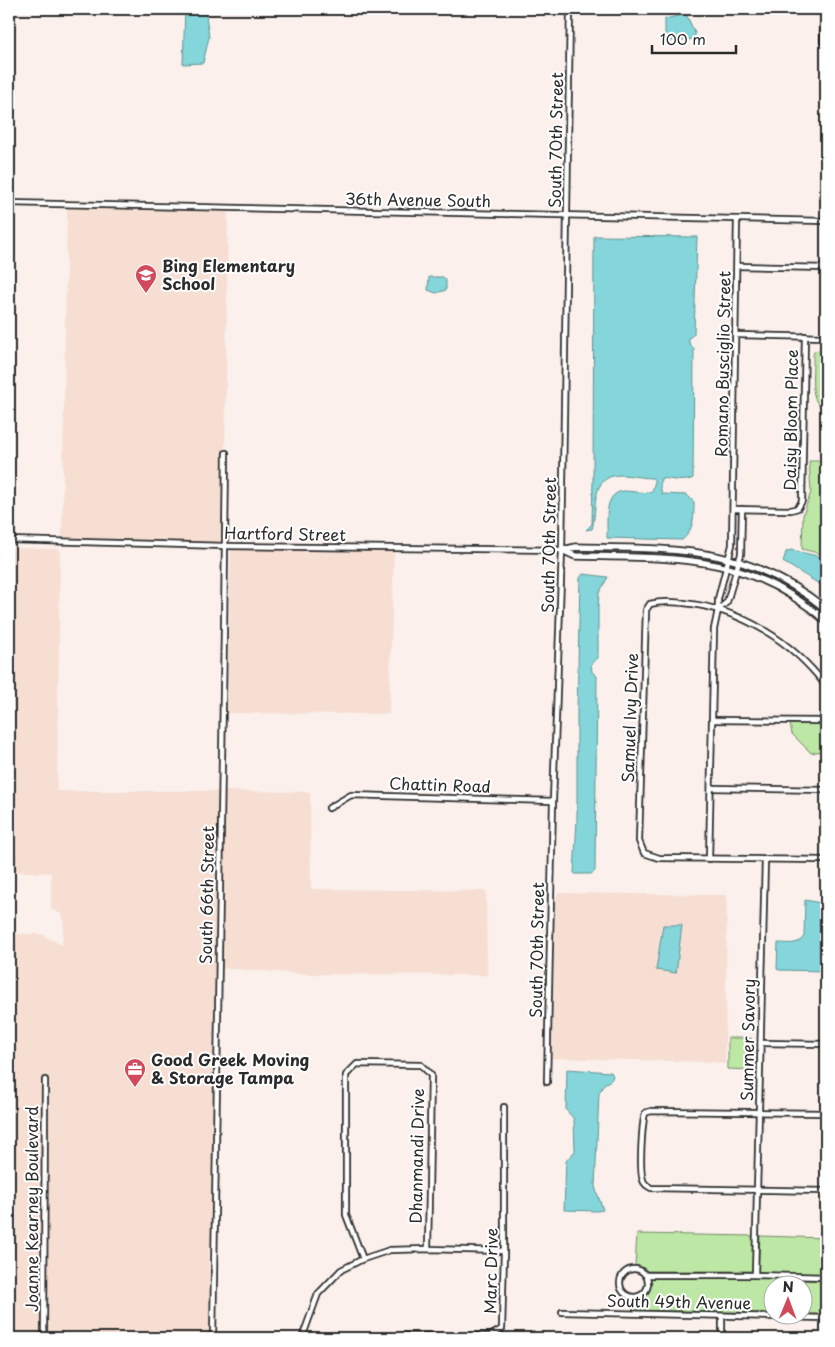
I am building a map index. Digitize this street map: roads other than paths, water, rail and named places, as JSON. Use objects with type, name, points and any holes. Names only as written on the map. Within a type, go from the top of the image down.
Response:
[{"type":"street","name":"South 70th Street","points":[[546,1082],[562,550],[570,9]]},
{"type":"street","points":[[823,42],[824,9]]},
{"type":"street","name":"36th Avenue South","points":[[9,203],[826,220]]},
{"type":"street","name":"Romano Busciglio Street","points":[[709,859],[714,629],[718,599],[732,545],[737,219]]},
{"type":"street","points":[[737,266],[826,268]]},
{"type":"street","points":[[736,335],[826,337]]},
{"type":"street","name":"Daisy Bloom Place","points":[[742,509],[792,510],[798,508],[802,501],[805,336]]},
{"type":"street","name":"South 66th Street","points":[[213,1338],[226,453]]},
{"type":"street","points":[[733,509],[742,509]]},
{"type":"street","name":"Romano Busciglio Street","points":[[718,610],[727,602],[739,561],[742,548],[742,509]]},
{"type":"street","name":"Hartford Street","points":[[9,540],[225,546],[562,550]]},
{"type":"street","points":[[562,550],[576,548],[679,550],[729,558],[785,581],[826,609]]},
{"type":"street","points":[[562,550],[575,556],[681,558],[727,566],[765,580],[787,592],[826,620]]},
{"type":"street","name":"Samuel Ivy Drive","points":[[826,686],[806,662],[781,641],[749,622],[718,610],[695,604],[667,601],[657,602],[650,604],[646,610],[639,841],[644,853],[658,858],[826,860]]},
{"type":"street","points":[[712,720],[826,721]]},
{"type":"street","points":[[711,788],[826,790]]},
{"type":"street","name":"Chattin Road","points":[[329,808],[351,795],[553,801]]},
{"type":"street","name":"Summer Savory","points":[[756,1275],[765,860]]},
{"type":"street","points":[[761,1043],[826,1044]]},
{"type":"street","name":"Dhanmandi Drive","points":[[363,1259],[346,1215],[346,1075],[357,1064],[421,1065],[431,1075],[428,1249]]},
{"type":"street","name":"Joanne Kearney Boulevard","points":[[44,1338],[45,1080]]},
{"type":"street","name":"Marc Drive","points":[[399,1338],[402,1336],[490,1336],[502,1329],[504,1107]]},
{"type":"street","points":[[826,1113],[651,1110],[645,1113],[643,1121],[642,1151],[642,1179],[651,1188],[826,1191]]},
{"type":"street","points":[[302,1338],[318,1294],[341,1270],[363,1259],[390,1250],[504,1251]]},
{"type":"street","points":[[646,1274],[648,1283],[645,1292],[641,1295],[628,1295],[621,1288],[621,1280],[625,1272],[634,1269],[646,1274],[826,1277]]},
{"type":"street","name":"South 49th Avenue","points":[[562,1312],[826,1318]]},
{"type":"street","points":[[722,1316],[722,1338]]},
{"type":"water","points":[[185,9],[205,9],[209,37],[203,63],[183,64]]},
{"type":"water","points":[[686,14],[695,33],[695,39],[668,41],[665,36],[665,19]]},
{"type":"water","points":[[594,236],[697,237],[694,334],[689,338],[689,343],[694,348],[693,478],[682,480],[661,478],[660,486],[662,494],[687,495],[694,502],[691,528],[682,540],[607,538],[607,517],[612,497],[624,491],[652,492],[655,481],[652,478],[628,475],[610,477],[603,481],[597,495],[592,529],[586,530],[592,524]]},
{"type":"water","points":[[429,277],[443,277],[446,280],[446,290],[436,293],[428,290]]},
{"type":"water","points":[[791,550],[826,558],[826,588],[783,562],[786,552]]},
{"type":"water","points":[[583,574],[608,577],[599,593],[598,658],[591,664],[592,672],[597,676],[595,871],[591,874],[574,873],[577,820],[580,578]]},
{"type":"water","points":[[9,835],[11,837],[11,852],[15,857],[15,861],[9,869]]},
{"type":"water","points":[[805,900],[826,904],[826,971],[779,970],[777,969],[778,943],[796,943],[804,936]]},
{"type":"water","points":[[663,925],[682,925],[676,973],[656,970]]},
{"type":"water","points":[[567,1069],[611,1072],[613,1076],[611,1080],[604,1084],[599,1093],[595,1187],[603,1210],[564,1210],[566,1161],[575,1151],[574,1119],[566,1110]]},
{"type":"place","name":"Bing Elementary School","points":[[146,294]]},
{"type":"place","name":"Good Greek Moving & Storage Tampa","points":[[135,1088]]}]
